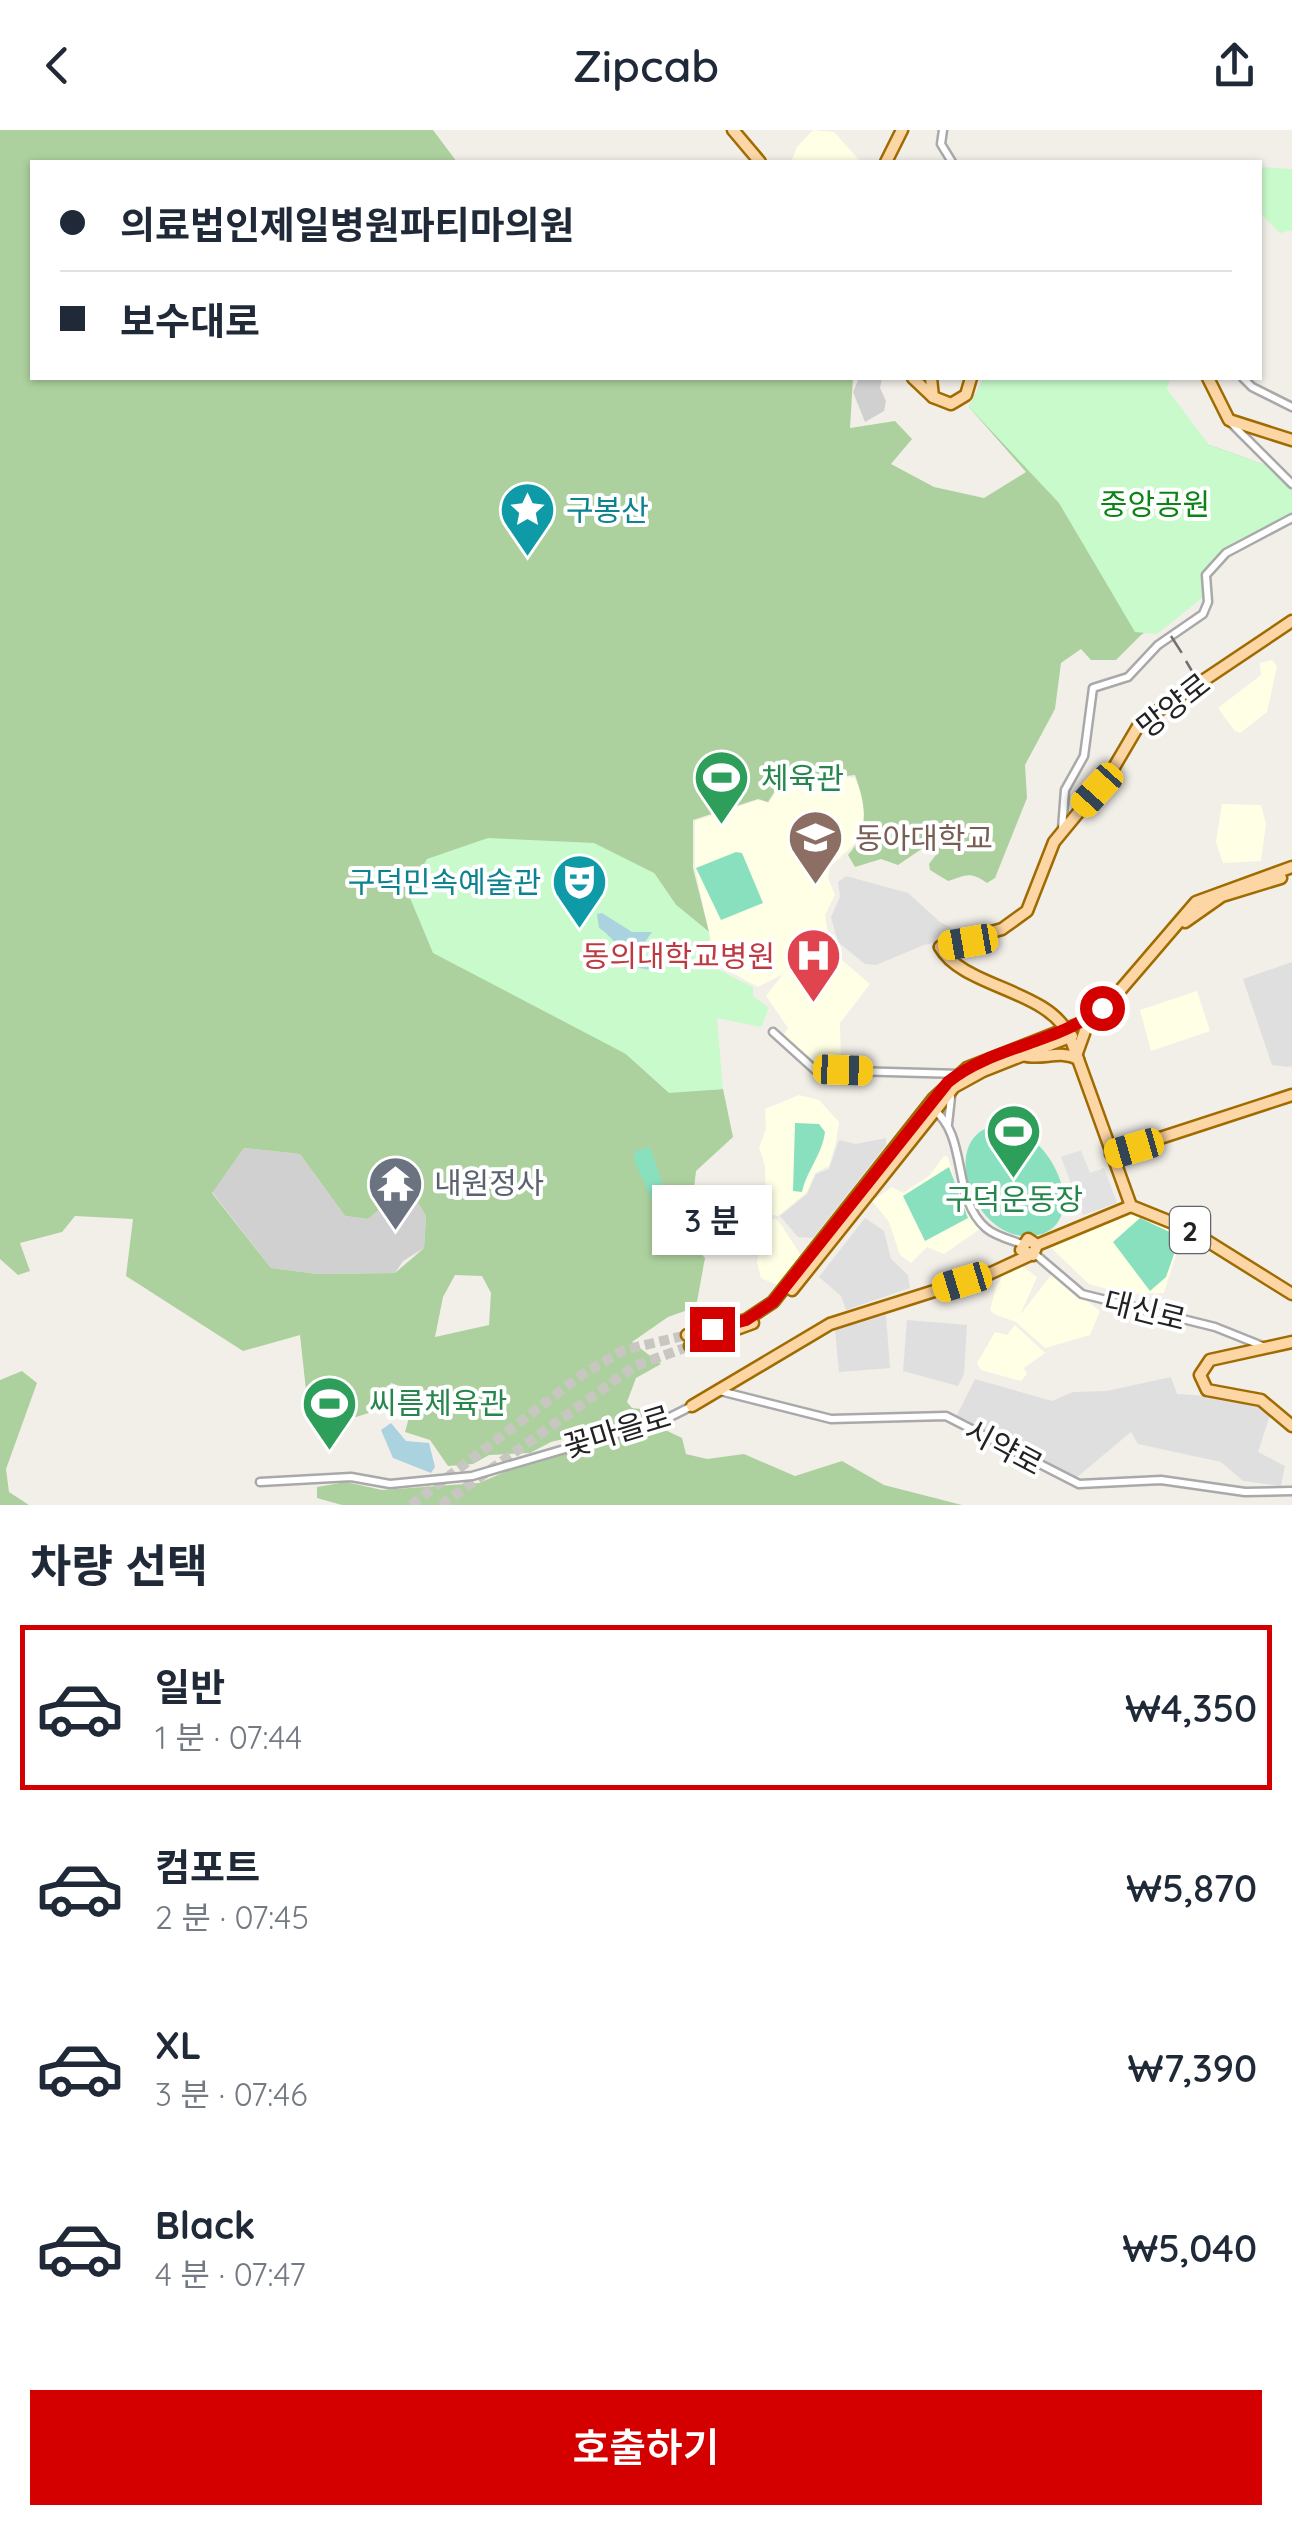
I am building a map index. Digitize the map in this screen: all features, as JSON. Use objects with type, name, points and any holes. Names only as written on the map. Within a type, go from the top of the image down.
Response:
[{"type":"main road","points":[[733,130],[758,160]]},
{"type":"main road","points":[[887,160],[902,130]]},
{"type":"main road","points":[[915,380],[933,397],[950,404],[961,400],[970,380]]},
{"type":"main road","points":[[931,380],[933,397]]},
{"type":"main road","points":[[1209,380],[1228,420],[1292,440]]},
{"type":"main road","name":"망양로","points":[[1069,1034],[1058,1017],[957,962],[940,946],[968,942],[1002,929],[1027,910],[1062,829],[1110,774],[1140,723],[1292,621]]},
{"type":"main road","points":[[1222,896],[1292,871]]},
{"type":"main road","points":[[688,1340],[731,1334],[778,1306],[932,1108],[962,1076],[1086,1028],[1131,984],[1190,916],[1222,896],[1292,871]]},
{"type":"main road","points":[[932,1108],[962,1076],[1069,1034],[1112,1001],[1131,984],[1196,902],[1292,871]]},
{"type":"main road","points":[[1078,1057],[1086,1028]]},
{"type":"main road","points":[[1069,1034],[1109,1148],[1134,1148],[1292,1096]]},
{"type":"main road","points":[[1022,1055],[1037,1059],[1068,1054],[1078,1057]]},
{"type":"main road","name":"2","points":[[1109,1148],[1130,1206],[1188,1228],[1292,1294]]},
{"type":"main road","name":"꽃마을로","points":[[692,1406],[830,1324],[1006,1267],[1029,1247],[1130,1206]]},
{"type":"main road","points":[[1292,1342],[1210,1360],[1200,1370],[1201,1385],[1212,1392],[1261,1400],[1292,1426]]},
{"type":"street","points":[[944,130],[941,144],[951,160]]},
{"type":"street","points":[[1245,380],[1292,407]]},
{"type":"street","points":[[1228,420],[1292,484]]},
{"type":"street","points":[[1062,829],[1065,790],[1084,756],[1093,688],[1128,677],[1158,645],[1203,614],[1208,602],[1206,576],[1226,553],[1292,518]]},
{"type":"street","points":[[773,1032],[814,1070],[962,1076]]},
{"type":"street","points":[[948,1125],[954,1087]]},
{"type":"street","name":"대신로","points":[[932,1108],[948,1125],[967,1200],[987,1229],[1029,1247],[1082,1294],[1215,1327],[1266,1348]]},
{"type":"street","name":"시약로","points":[[718,1390],[830,1419],[946,1416],[1079,1484],[1161,1480],[1244,1492],[1292,1491]]},
{"type":"street","name":"꽃마을로","points":[[260,1482],[351,1477],[390,1484],[472,1476],[664,1420],[692,1406]]},
{"type":"shaded area","points":[[813,130],[834,132],[859,160],[792,160],[797,147]]},
{"type":"shaded area","points":[[858,380],[882,380],[884,411],[865,422],[853,392]]},
{"type":"shaded area","points":[[1272,660],[1277,666],[1267,712],[1240,733],[1218,708],[1261,675],[1260,663]]},
{"type":"shaded area","points":[[828,776],[855,778],[865,804],[861,838],[830,867],[828,878],[835,895],[825,915],[830,947],[791,966],[830,950],[870,984],[840,1023],[841,1060],[834,1066],[821,1066],[783,1036],[788,1028],[766,996],[783,974],[758,987],[716,964],[695,868],[695,821],[758,800],[769,803],[781,784]]},
{"type":"shaded area","points":[[1222,804],[1261,805],[1266,824],[1261,861],[1223,863],[1216,842]]},
{"type":"shaded area","points":[[846,876],[908,893],[940,922],[967,936],[924,945],[876,965],[865,964],[838,942],[831,917],[840,897],[838,882]]},
{"type":"shaded area","points":[[1292,962],[1292,1066],[1288,1067],[1272,1065],[1243,979]]},
{"type":"shaded area","points":[[1197,991],[1210,1031],[1151,1051],[1140,1010]]},
{"type":"shaded area","points":[[799,1095],[819,1100],[839,1122],[836,1142],[829,1166],[815,1173],[807,1192],[778,1216],[766,1213],[765,1166],[759,1147],[766,1129],[765,1109]]},
{"type":"shaded area","points":[[886,1138],[886,1145],[813,1238],[798,1237],[780,1216],[807,1194],[816,1174],[829,1169],[839,1140],[856,1144]]},
{"type":"shaded area","name":"내원정사","points":[[244,1148],[300,1154],[345,1216],[368,1219],[396,1196],[417,1201],[426,1216],[424,1248],[403,1261],[395,1273],[318,1274],[271,1268],[212,1192]]},
{"type":"shaded area","points":[[1081,1150],[1090,1173],[1104,1168],[1117,1203],[1083,1215],[1061,1157]]},
{"type":"shaded area","points":[[944,1156],[948,1157],[957,1190],[980,1229],[944,1254],[927,1247],[911,1263],[900,1255],[889,1222],[872,1201],[892,1187],[903,1193],[929,1176]]},
{"type":"shaded area","points":[[1124,1211],[1182,1235],[1164,1293],[1126,1294],[1089,1284],[1049,1246],[1050,1241]]},
{"type":"shaded area","points":[[766,1217],[778,1220],[802,1257],[780,1286],[761,1278],[757,1262]]},
{"type":"shaded area","points":[[865,1218],[884,1231],[891,1259],[908,1275],[910,1288],[846,1310],[841,1296],[819,1277]]},
{"type":"shaded area","points":[[1018,1263],[1037,1277],[1020,1315],[1052,1274],[1100,1311],[1090,1335],[1045,1348],[1016,1322],[990,1310],[1006,1270]]},
{"type":"shaded area","points":[[886,1315],[890,1368],[839,1372],[835,1330]]},
{"type":"shaded area","points":[[907,1320],[967,1325],[964,1374],[958,1386],[903,1371]]},
{"type":"shaded area","points":[[1015,1325],[1045,1353],[1024,1368],[1027,1374],[1021,1381],[981,1370],[977,1363],[995,1332],[1007,1335]]},
{"type":"shaded area","points":[[1171,1377],[1177,1394],[1249,1399],[1271,1412],[1258,1452],[1285,1466],[1281,1486],[1243,1481],[1221,1462],[1138,1444],[1131,1432],[1076,1478],[956,1417],[975,1379],[1052,1401],[1073,1392],[1107,1391]]},
{"type":"green space","points":[[0,130],[433,130],[456,160],[30,160],[30,380],[853,380],[850,428],[895,421],[912,439],[891,464],[934,487],[984,498],[1026,472],[969,407],[983,380],[991,380],[1201,442],[1268,466],[1292,487],[1204,561],[1187,604],[1141,635],[1116,660],[1091,660],[1081,649],[1061,663],[1055,709],[1025,765],[1027,798],[995,878],[987,883],[971,875],[948,881],[930,870],[929,864],[938,852],[926,846],[898,865],[881,859],[855,867],[848,855],[860,836],[864,817],[855,775],[780,783],[768,802],[758,799],[693,820],[693,868],[709,932],[676,905],[654,873],[575,1024],[626,1054],[669,1092],[723,1089],[733,1137],[696,1171],[688,1240],[705,1258],[696,1307],[668,1317],[632,1342],[661,1364],[636,1378],[627,1402],[632,1408],[657,1411],[657,1416],[551,1442],[530,1453],[489,1455],[473,1464],[448,1466],[430,1440],[405,1432],[412,1407],[409,1389],[391,1383],[375,1411],[353,1418],[308,1409],[300,1335],[243,1351],[126,1276],[133,1219],[75,1216],[62,1232],[20,1243],[30,1271],[18,1275],[0,1259]],"holes":[[[244,1148],[300,1154],[345,1216],[368,1219],[396,1196],[417,1201],[426,1216],[424,1248],[395,1273],[318,1274],[271,1268],[212,1193]],[[455,1275],[482,1276],[491,1293],[489,1325],[435,1337],[443,1297]]]},
{"type":"green space","points":[[1262,167],[1292,169],[1292,230],[1280,233],[1262,215]]},
{"type":"green space","name":"중앙공원","points":[[983,380],[1169,380],[1167,389],[1209,445],[1268,466],[1292,487],[1292,517],[1224,552],[1204,573],[1202,598],[1157,634],[1135,632],[1059,503],[969,407]]},
{"type":"green space","points":[[488,838],[594,843],[654,873],[676,905],[709,932],[711,966],[753,987],[753,996],[769,1008],[761,1027],[717,1018],[723,1089],[669,1093],[626,1054],[433,953],[408,893],[427,859]]},
{"type":"green space","points":[[742,853],[763,903],[721,920],[696,868]]},
{"type":"green space","points":[[795,1123],[819,1124],[825,1132],[802,1192],[793,1191]]},
{"type":"green space","name":"구덕운동장","points":[[1003,1125],[1022,1132],[1039,1145],[1060,1181],[1064,1200],[1061,1217],[1051,1229],[1033,1236],[1011,1233],[992,1222],[968,1184],[966,1163],[970,1144],[982,1131]]},
{"type":"green space","points":[[650,1147],[678,1229],[666,1232],[634,1160],[635,1151]]},
{"type":"green space","points":[[949,1167],[968,1218],[925,1241],[903,1196]]},
{"type":"green space","points":[[1140,1218],[1180,1237],[1166,1277],[1150,1291],[1113,1242]]},
{"type":"green space","points":[[22,1371],[37,1383],[6,1469],[9,1492],[29,1505],[0,1505],[0,1380]]},
{"type":"green space","points":[[661,1428],[682,1438],[686,1454],[707,1459],[744,1454],[795,1476],[842,1461],[884,1485],[962,1505],[342,1505],[317,1498],[317,1487],[346,1482],[382,1490],[479,1483],[542,1456]]},
{"type":"water","points":[[602,913],[632,932],[652,932],[636,955],[630,953],[642,964],[663,960],[663,966],[651,969],[634,965],[599,928],[597,914]]},
{"type":"water","points":[[391,1423],[406,1441],[429,1443],[435,1467],[431,1473],[393,1458],[381,1430]]},
{"type":"tunnel","points":[[411,1505],[583,1374],[624,1350],[687,1335]]},
{"type":"tunnel","points":[[441,1505],[635,1366],[690,1346]]},
{"type":"railway","points":[[1171,636],[1185,658]]},
{"type":"railway","points":[[1186,661],[1199,683]]},
{"type":"place","name":"구봉산","points":[[527,559]]},
{"type":"place","name":"체육관","points":[[722,827]]},
{"type":"place","name":"동아대학교","points":[[816,887]]},
{"type":"place","name":"구덕민속예술관","points":[[580,931]]},
{"type":"place","name":"동의대학교병원","points":[[814,1005]]},
{"type":"place","name":"구덕운동장","points":[[1014,1180]]},
{"type":"place","name":"내원정사","points":[[395,1232]]},
{"type":"place","name":"씨름체육관","points":[[330,1452]]},
{"type":"route","points":[[712,1329],[756,1316],[773,1302],[948,1082],[967,1068],[1068,1030],[1102,1008]]}]
